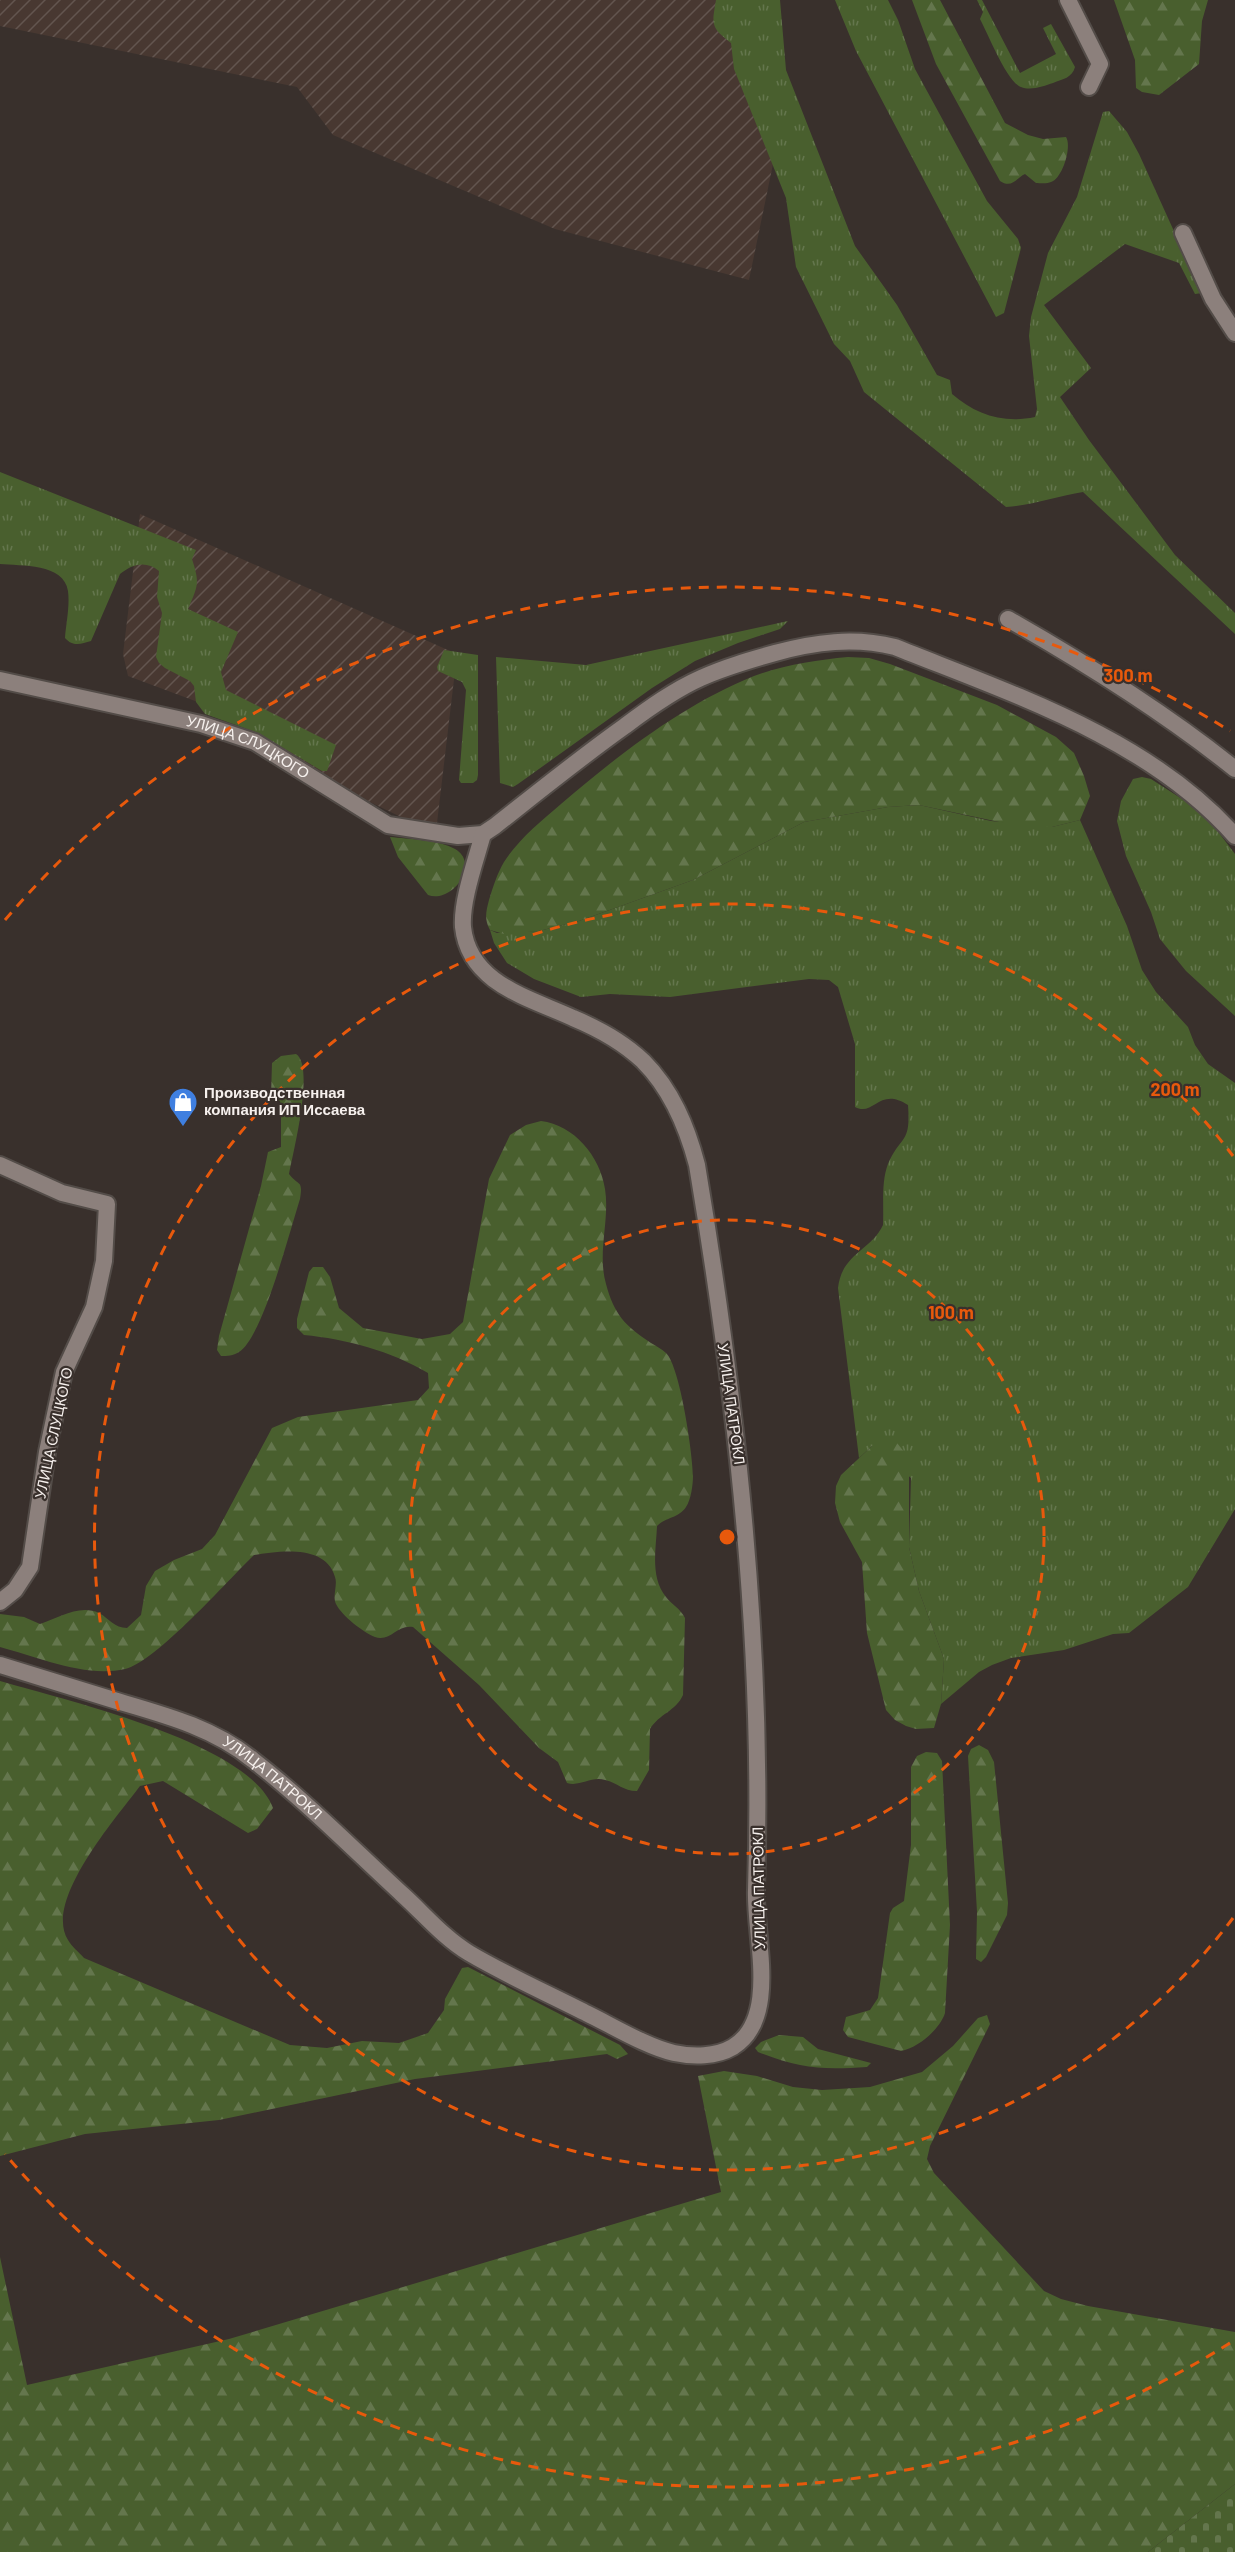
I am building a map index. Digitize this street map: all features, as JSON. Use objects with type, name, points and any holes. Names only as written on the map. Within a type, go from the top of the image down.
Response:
[{"type":"street","points":[[1068,0],[1100,64],[1089,87]]},
{"type":"street","points":[[1183,233],[1213,299],[1235,333]]},
{"type":"street","points":[[1008,619],[1087,663],[1197,738],[1235,768]]},
{"type":"street","points":[[483,834],[583,756],[663,698],[701,678],[783,651],[845,640],[871,641],[895,646],[1066,716],[1171,778],[1195,795],[1235,836]]},
{"type":"street","name":"УЛИЦА СЛУЦКОГО","points":[[0,680],[201,724],[255,742],[388,825],[458,836],[483,834]]},
{"type":"street","name":"УЛИЦА ПАТРОКЛ","points":[[0,1665],[177,1719],[229,1743],[252,1758],[303,1803],[462,1949],[615,2028],[670,2052],[702,2057],[730,2049],[744,2038],[754,2023],[760,2004],[762,1981],[756,1909],[758,1854],[752,1628],[742,1480],[697,1166],[688,1132],[676,1107],[661,1083],[642,1061],[610,1037],[574,1018],[522,997],[489,978],[469,952],[463,926],[467,899],[483,834]]},
{"type":"street","name":"УЛИЦА СЛУЦКОГО","points":[[0,1165],[62,1193],[107,1204],[104,1261],[94,1307],[64,1372],[47,1452],[30,1567],[15,1590],[0,1602]]},
{"type":"shaded area","points":[[0,0],[719,0],[773,164],[749,280],[555,229],[333,135],[297,87],[0,26]]},
{"type":"shaded area","points":[[140,514],[457,654],[437,823],[405,819],[347,791],[230,714],[128,676],[123,654]]},
{"type":"green space","points":[[716,0],[780,0],[786,70],[855,246],[897,305],[937,375],[950,380],[952,394],[970,407],[990,416],[1012,419],[1035,417],[1037,409],[1029,336],[1031,317],[1048,253],[1077,197],[1103,112],[1109,111],[1127,132],[1202,293],[1195,294],[1179,263],[1125,244],[1044,305],[1091,368],[1060,397],[1089,440],[1175,555],[1235,613],[1235,634],[1083,492],[1006,507],[864,392],[850,361],[834,344],[796,267],[786,198],[734,69],[731,43],[719,33],[714,25]]},
{"type":"green space","points":[[835,0],[888,0],[898,20],[915,69],[987,201],[1018,239],[1021,248],[1004,313],[996,317],[856,51]]},
{"type":"green space","points":[[912,0],[940,0],[1005,123],[1028,135],[1043,139],[1066,137],[1067,154],[1063,168],[1055,179],[1048,183],[1036,183],[1025,174],[1008,184],[1000,181],[936,64]]},
{"type":"green space","points":[[977,0],[982,0],[1020,73],[1056,54],[1043,28],[1051,24],[1075,67],[1072,74],[1037,88],[1021,87],[1010,76],[993,46],[980,19],[983,12]]},
{"type":"green space","points":[[1114,0],[1208,0],[1202,21],[1199,64],[1159,95],[1142,92],[1136,88],[1135,60]]},
{"type":"green space","points":[[0,472],[196,550],[192,559],[197,584],[188,609],[238,632],[221,672],[226,690],[336,745],[327,771],[322,771],[258,733],[205,714],[196,702],[194,686],[190,681],[159,663],[156,657],[162,613],[157,597],[159,571],[149,565],[129,568],[120,574],[91,641],[77,644],[68,641],[65,638],[68,591],[59,575],[30,566],[0,564]]},
{"type":"green space","points":[[788,621],[780,629],[695,661],[652,688],[518,784],[513,787],[500,783],[496,657],[586,665]]},
{"type":"green space","points":[[444,650],[478,655],[478,775],[477,780],[473,783],[461,783],[459,780],[466,690],[462,682],[438,671],[437,667]]},
{"type":"green space","points":[[848,657],[869,658],[890,664],[997,705],[1056,737],[1074,753],[1090,796],[1080,820],[1052,827],[1023,827],[919,805],[888,807],[804,822],[693,880],[579,921],[539,931],[504,934],[490,930],[486,915],[489,900],[499,871],[510,854],[523,838],[546,817],[629,749],[702,701],[754,676],[800,664]]},
{"type":"green space","points":[[1142,777],[1151,779],[1193,806],[1216,829],[1235,854],[1235,1016],[1186,971],[1160,939],[1151,912],[1126,856],[1117,821],[1121,801],[1133,779]]},
{"type":"green space","points":[[919,805],[991,821],[1052,827],[1080,820],[1127,926],[1142,970],[1156,992],[1188,1027],[1195,1045],[1208,1064],[1235,1083],[1235,1509],[1188,1587],[1129,1633],[1113,1634],[1064,1650],[1011,1658],[992,1665],[979,1672],[941,1704],[944,1659],[919,1591],[909,1547],[911,1478],[872,1446],[859,1458],[838,1288],[845,1267],[878,1234],[883,1225],[886,1171],[908,1127],[908,1105],[890,1099],[867,1108],[855,1107],[855,1044],[838,987],[829,980],[809,979],[670,997],[610,994],[581,997],[534,979],[507,963],[494,943],[490,930],[497,933],[539,931],[579,921],[693,880],[804,822],[888,807]]},
{"type":"green space","points":[[390,837],[433,842],[455,849],[462,856],[465,864],[460,881],[446,894],[428,895],[398,857]]},
{"type":"green space","points":[[296,1054],[301,1062],[303,1092],[289,1174],[301,1188],[300,1199],[275,1282],[257,1326],[239,1352],[221,1356],[217,1350],[219,1336],[261,1186],[268,1152],[281,1147],[281,1106],[280,1101],[273,1101],[271,1096],[272,1063],[281,1056]]},
{"type":"green space","points":[[541,1121],[564,1129],[574,1136],[584,1144],[598,1165],[605,1189],[603,1260],[609,1294],[627,1325],[666,1353],[671,1361],[681,1392],[691,1450],[693,1476],[688,1504],[683,1511],[657,1526],[655,1554],[656,1572],[661,1589],[685,1618],[683,1695],[676,1705],[650,1729],[649,1770],[637,1791],[628,1790],[600,1779],[576,1784],[567,1783],[558,1762],[539,1748],[479,1685],[413,1627],[403,1628],[381,1638],[365,1631],[348,1618],[336,1604],[336,1580],[330,1566],[312,1554],[276,1552],[254,1555],[172,1637],[138,1663],[125,1669],[94,1671],[78,1669],[0,1647],[0,1614],[24,1617],[40,1624],[84,1610],[99,1613],[112,1623],[127,1628],[141,1615],[146,1586],[155,1571],[174,1560],[202,1549],[215,1535],[272,1428],[298,1417],[418,1400],[429,1388],[428,1373],[384,1352],[352,1343],[304,1335],[297,1328],[297,1319],[309,1272],[313,1267],[323,1267],[330,1277],[339,1308],[363,1328],[422,1339],[450,1334],[463,1322],[489,1179],[510,1135],[526,1125]]},
{"type":"green space","points":[[886,1440],[897,1443],[909,1458],[909,1547],[919,1591],[944,1659],[941,1704],[934,1728],[916,1729],[906,1726],[895,1720],[886,1710],[867,1633],[862,1562],[840,1522],[835,1503],[836,1486],[841,1475],[872,1446]]},
{"type":"green space","points":[[0,1681],[108,1712],[193,1744],[229,1763],[257,1784],[273,1808],[257,1829],[248,1833],[163,1781],[140,1786],[86,1860],[65,1904],[63,1923],[68,1940],[84,1958],[290,2045],[327,2048],[362,2041],[399,2043],[428,2033],[444,2010],[445,1999],[462,1968],[468,1967],[620,2045],[628,2054],[617,2059],[607,2054],[415,2079],[219,2120],[85,2134],[0,2156]]},
{"type":"green space","points":[[979,1745],[988,1750],[994,1762],[1008,1903],[1007,1915],[986,1957],[981,1962],[976,1959],[977,1912],[968,1756],[971,1749]]},
{"type":"green space","points":[[926,1752],[937,1753],[942,1761],[950,1925],[945,2013],[928,2037],[901,2051],[848,2037],[843,2030],[846,2017],[870,2010],[878,1998],[890,1913],[893,1908],[904,1901],[911,1845],[911,1767],[917,1756]]},
{"type":"green space","points":[[987,2015],[990,2024],[930,2146],[927,2159],[934,2173],[1044,2291],[1061,2299],[1088,2306],[1235,2332],[1235,2484],[1148,2552],[0,2552],[0,2257],[27,2385],[229,2339],[721,2192],[698,2076],[724,2071],[757,2076],[793,2087],[822,2090],[870,2087],[922,2072],[953,2046],[978,2018]]},
{"type":"green space","points":[[779,2035],[803,2037],[818,2049],[871,2063],[867,2067],[812,2067],[773,2058],[758,2052],[755,2048],[761,2042]]},
{"type":"green space","points":[[1235,2484],[1235,2552],[1148,2552]]},
{"type":"place","name":"Производственная компания ИП Иссаева","points":[[183,1128]]}]
